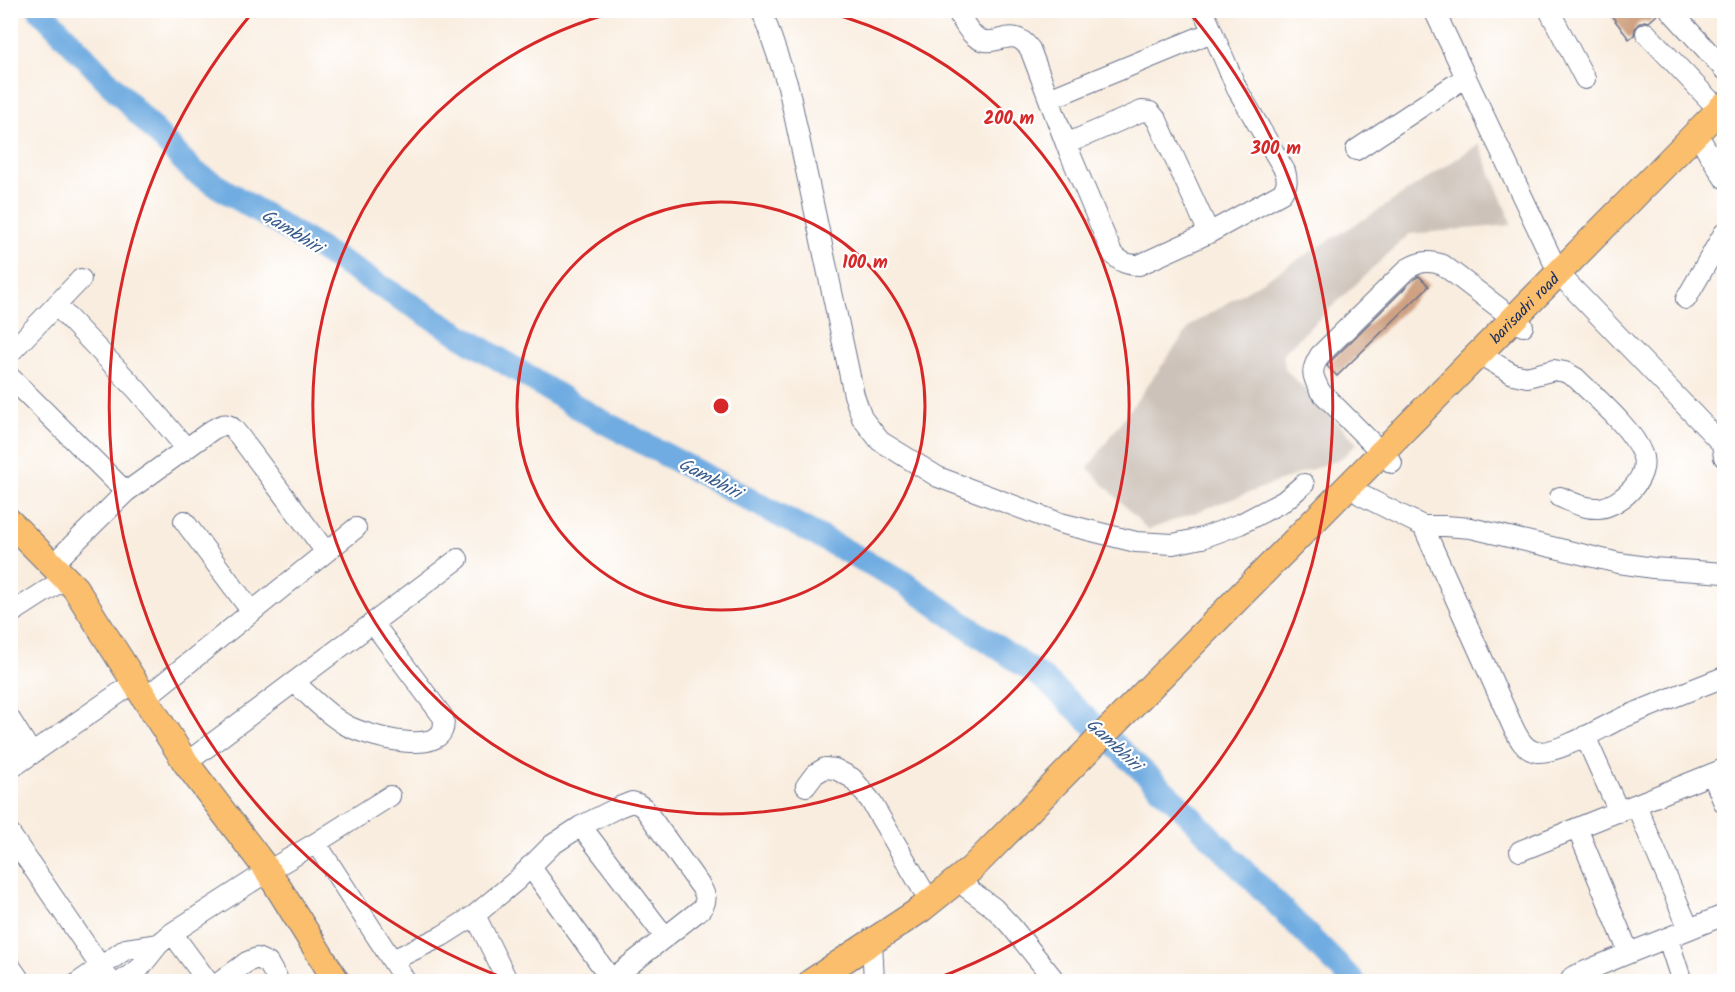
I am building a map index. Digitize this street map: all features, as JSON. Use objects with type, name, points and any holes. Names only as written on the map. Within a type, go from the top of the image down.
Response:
[{"type":"main road","name":"barisadri road","points":[[1562,277],[1702,142],[1723,111]]},
{"type":"main road","name":"barisadri road","points":[[1333,513],[1723,111]]},
{"type":"main road","name":"barisadri road","points":[[1333,513],[1361,495],[1386,458]]},
{"type":"main road","points":[[925,906],[929,911],[936,909],[967,888],[1333,513]]},
{"type":"main road","points":[[811,981],[925,906],[971,868],[1333,513]]},
{"type":"main road","points":[[10,522],[75,588],[186,763],[268,871],[337,981]]},
{"type":"street","points":[[760,10],[788,86],[854,395],[862,418],[880,441],[938,477],[1060,523],[1136,542],[1173,544],[1202,538],[1240,524],[1284,501],[1304,484]]},
{"type":"street","points":[[957,10],[968,30],[976,38],[984,41],[1007,36],[1018,37],[1026,42],[1112,253],[1118,260],[1129,265],[1139,265],[1209,233],[1282,193],[1287,186],[1285,171],[1237,89],[1203,10]]},
{"type":"street","points":[[1434,10],[1562,277],[1724,449]]},
{"type":"street","points":[[1550,10],[1585,79]]},
{"type":"street","points":[[1670,10],[1725,69]]},
{"type":"street","points":[[1049,99],[1212,32]]},
{"type":"street","points":[[1646,33],[1723,111]]},
{"type":"street","points":[[1356,150],[1466,77]]},
{"type":"street","points":[[1066,144],[1142,111],[1150,112],[1157,120],[1209,233]]},
{"type":"street","points":[[1702,142],[1725,178]]},
{"type":"street","points":[[1686,299],[1725,233]]},
{"type":"street","points":[[1386,458],[1320,391],[1313,377],[1313,365],[1320,355],[1407,269],[1418,262],[1432,261],[1443,265],[1518,322]]},
{"type":"street","points":[[10,353],[81,279]]},
{"type":"street","points":[[56,305],[137,390],[186,448]]},
{"type":"street","points":[[1484,357],[1513,374],[1527,377],[1554,370],[1566,372],[1576,378],[1627,430],[1641,451],[1644,463],[1640,476],[1625,497],[1618,502],[1610,506],[1585,508],[1560,496]]},
{"type":"street","points":[[10,377],[126,492]]},
{"type":"street","points":[[10,614],[59,571],[126,492],[222,424],[232,427],[326,552]]},
{"type":"street","points":[[1361,495],[1423,526],[1445,525],[1471,528],[1619,563],[1725,573]]},
{"type":"street","points":[[183,521],[252,612]]},
{"type":"street","points":[[1423,526],[1519,738],[1527,748],[1535,752],[1558,748],[1725,676]]},
{"type":"street","points":[[10,769],[140,690],[252,612],[356,528]]},
{"type":"street","points":[[186,763],[458,559]]},
{"type":"street","points":[[294,682],[331,715],[360,731],[384,738],[414,742],[434,740],[441,735],[445,726],[443,717],[373,623]]},
{"type":"street","points":[[10,719],[32,754]]},
{"type":"street","points":[[1585,736],[1627,808],[1689,929]]},
{"type":"street","points":[[806,786],[815,774],[825,768],[835,769],[852,778],[870,800],[925,906]]},
{"type":"street","points":[[1520,851],[1718,771],[1725,803]]},
{"type":"street","points":[[79,981],[106,974],[126,949],[166,938],[268,871],[390,796]]},
{"type":"street","points":[[393,960],[442,936],[475,915],[517,880],[530,866],[552,845],[581,826],[632,802],[644,808],[707,898],[701,909],[610,980],[530,866]]},
{"type":"street","points":[[581,826],[665,937]]},
{"type":"street","points":[[1577,828],[1629,953]]},
{"type":"street","points":[[10,834],[106,974]]},
{"type":"street","points":[[316,843],[406,981]]},
{"type":"street","points":[[967,888],[994,908],[1056,981]]},
{"type":"street","points":[[475,915],[508,981]]},
{"type":"street","points":[[1572,977],[1725,915]]},
{"type":"street","points":[[120,981],[144,975],[166,938]]},
{"type":"street","points":[[166,938],[208,981]]},
{"type":"street","points":[[1668,939],[1682,981]]},
{"type":"street","points":[[872,942],[874,981]]},
{"type":"street","points":[[220,981],[256,958],[267,963],[279,981]]},
{"type":"street","points":[[10,966],[21,981]]},
{"type":"shaded area","points":[[1479,144],[1512,225],[1409,234],[1283,353],[1285,369],[1357,443],[1342,458],[1148,530],[1088,468],[1191,325],[1382,208]]},
{"type":"building","points":[[1607,10],[1658,10],[1659,13],[1649,22],[1644,21],[1638,24],[1634,35],[1629,39]]},
{"type":"building","points":[[1419,276],[1429,286],[1337,376],[1327,366],[1330,362]]},
{"type":"waterway","name":"Gambhiri","points":[[40,10],[193,171],[587,413],[897,578],[1044,679],[1177,803],[1354,982]]}]
